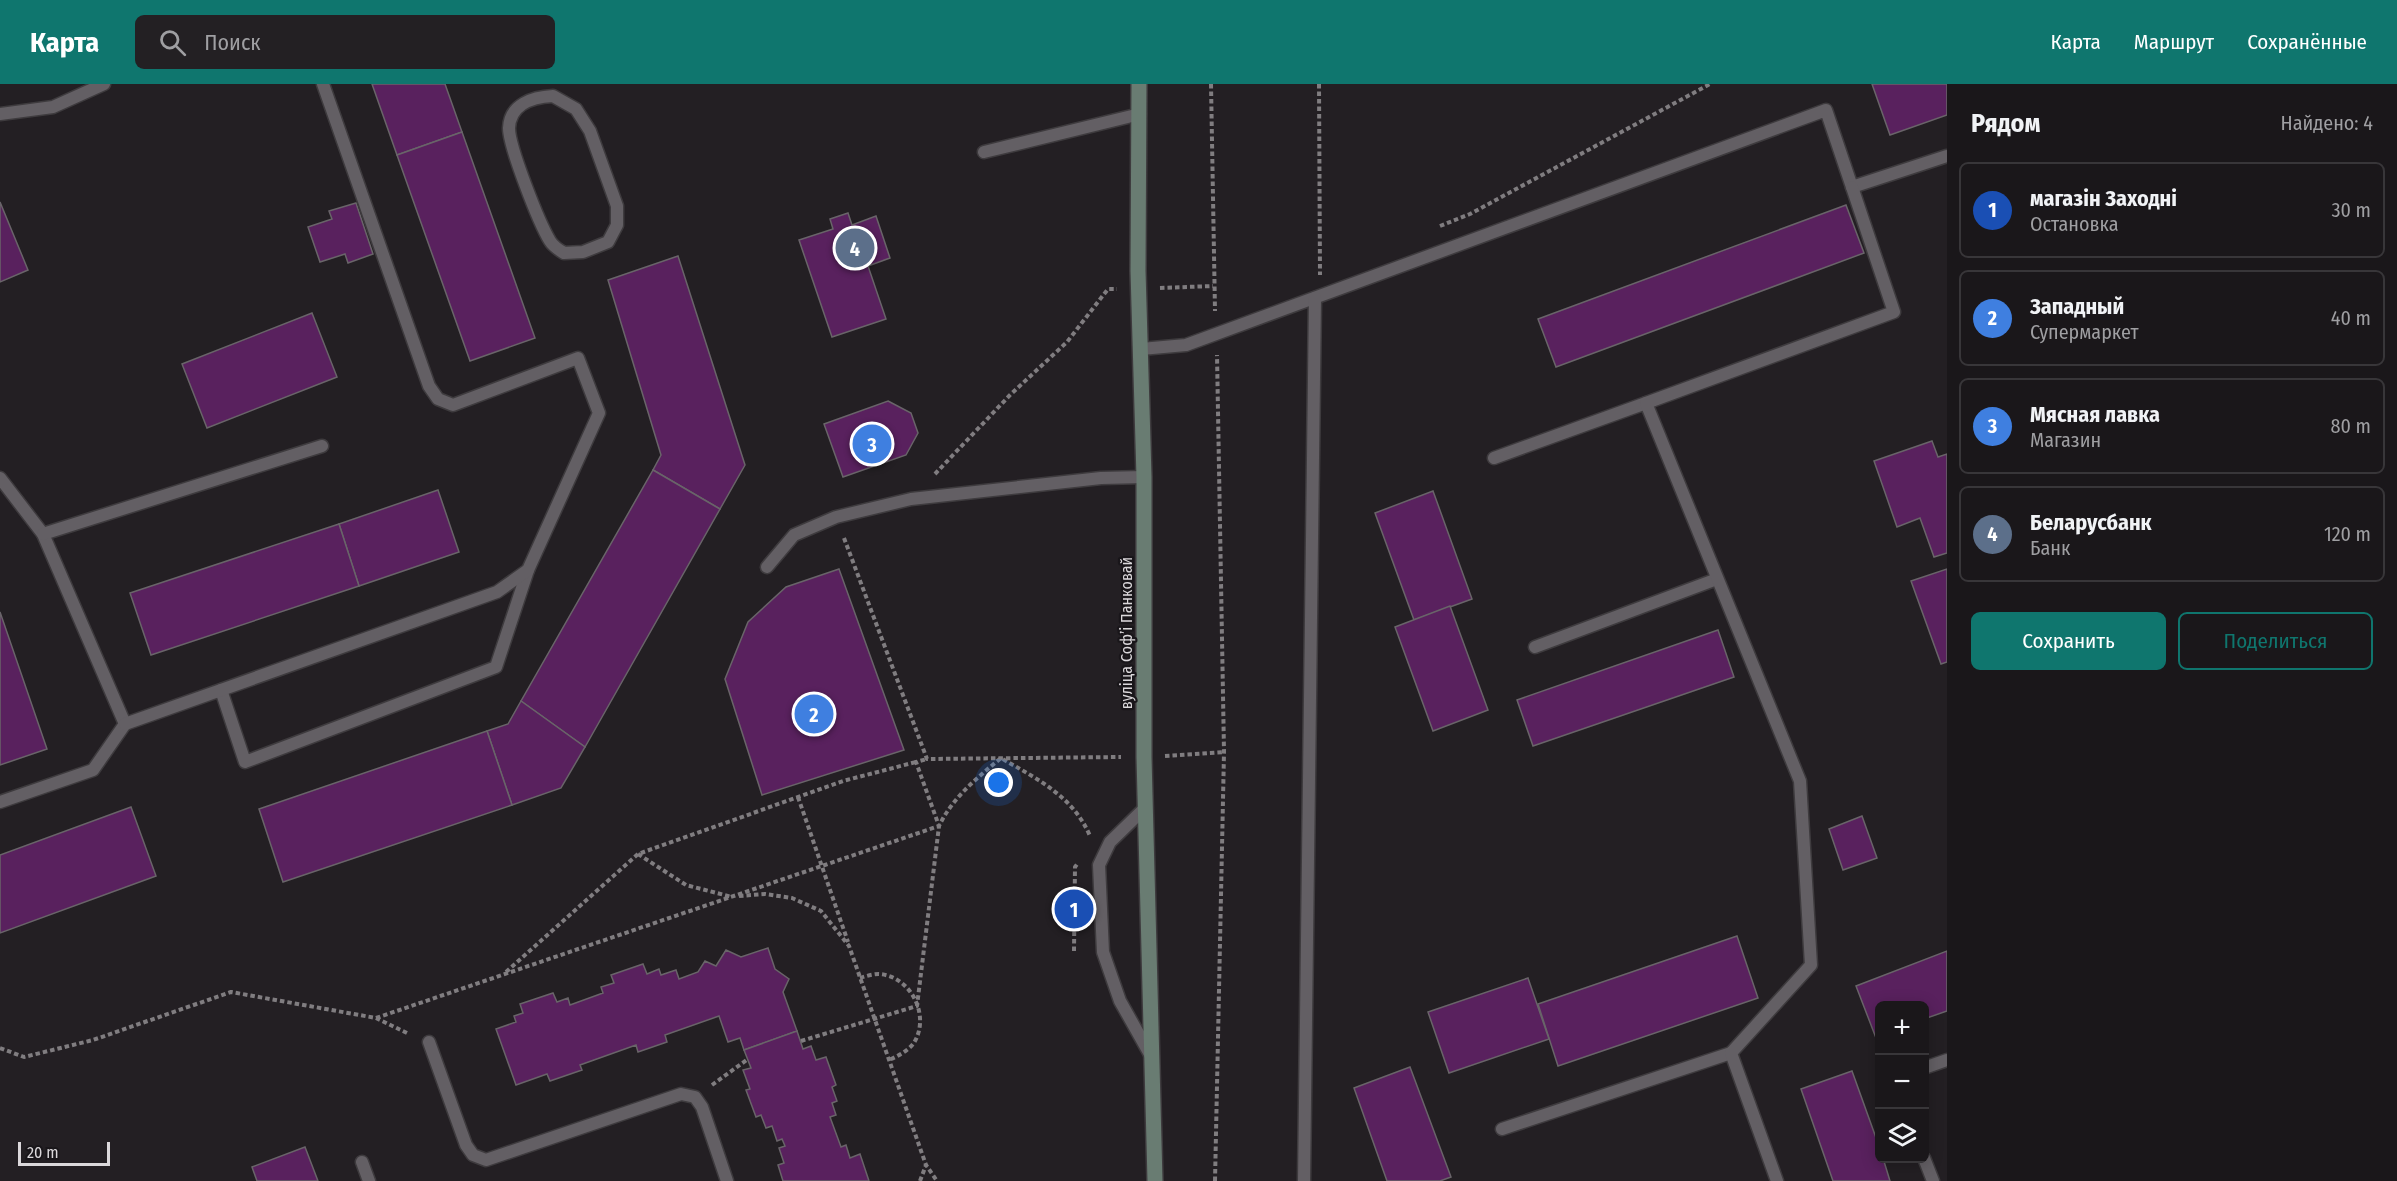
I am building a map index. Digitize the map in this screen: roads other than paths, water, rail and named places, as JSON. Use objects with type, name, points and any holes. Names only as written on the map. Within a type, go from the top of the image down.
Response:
[{"type":"main road","name":"вуліца Софʼі Панковай","points":[[1139,84],[1139,289],[1144,477],[1144,757],[1155,1181]]},
{"type":"lane","points":[[0,114],[53,107],[104,84]]},
{"type":"lane","points":[[221,690],[245,762],[496,667],[528,570],[599,413],[578,358],[453,405],[438,399],[429,386],[323,84]]},
{"type":"lane","points":[[530,84],[535,97]]},
{"type":"lane","points":[[553,96],[576,109],[590,131],[616,206],[617,225],[608,242],[584,252],[564,253],[550,243],[518,163],[509,128],[516,108],[535,97],[553,96]]},
{"type":"lane","points":[[1141,349],[1186,345],[1826,110],[1894,312],[1494,458]]},
{"type":"lane","points":[[984,152],[1140,114]]},
{"type":"lane","points":[[1852,187],[1947,156]]},
{"type":"lane","points":[[1304,1181],[1316,298]]},
{"type":"lane","points":[[1502,1130],[1731,1053],[1811,965],[1800,781],[1646,403]]},
{"type":"lane","points":[[43,534],[322,446]]},
{"type":"lane","points":[[767,567],[794,535],[836,517],[911,499],[1101,478],[1144,477]]},
{"type":"lane","points":[[0,478],[43,534],[125,724]]},
{"type":"lane","points":[[0,802],[93,770],[125,724],[497,592],[528,570]]},
{"type":"lane","points":[[1535,647],[1717,579]]},
{"type":"lane","points":[[1146,807],[1110,842],[1099,865],[1103,952],[1120,1001],[1152,1058]]},
{"type":"lane","points":[[429,1042],[466,1145],[473,1155],[486,1160],[681,1094],[695,1097],[702,1107],[727,1181]]},
{"type":"lane","points":[[1731,1053],[1777,1181]]},
{"type":"lane","points":[[1929,1066],[1947,1060]]},
{"type":"lane","points":[[362,1162],[369,1181]]},
{"type":"lane","points":[[1926,1163],[1933,1181]]},
{"type":"place","name":"Беларусбанк","points":[[855,248]]},
{"type":"place","name":"Мясная лавка","points":[[872,444]]},
{"type":"place","name":"Западный","points":[[814,714]]},
{"type":"place","name":"магазін Заходні","points":[[1074,909]]}]
